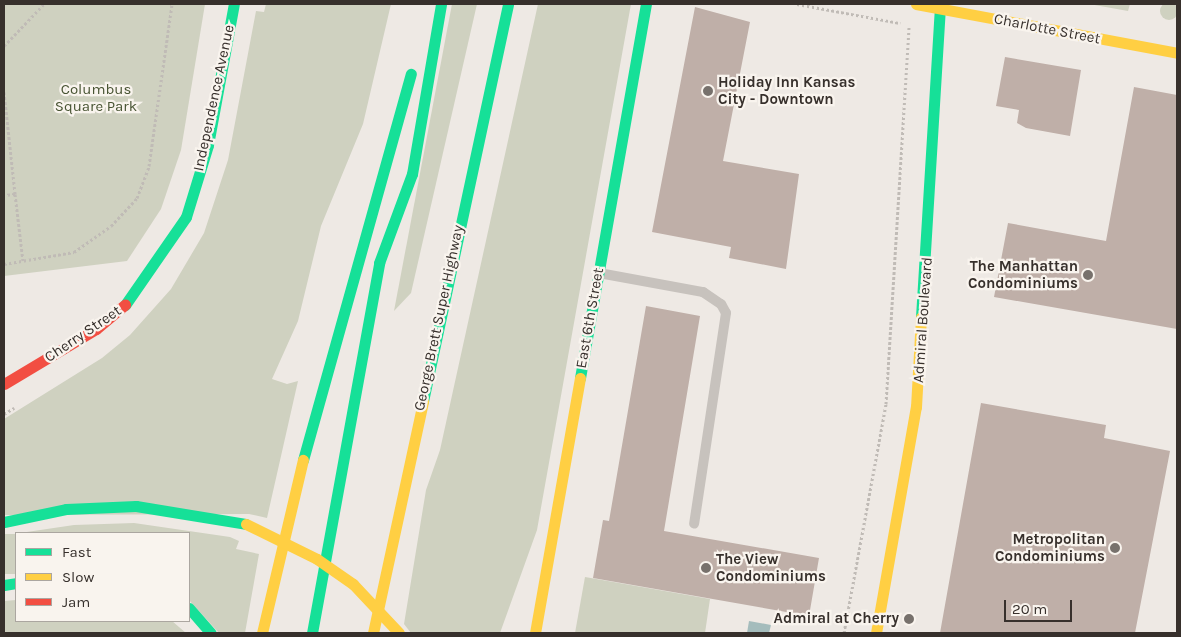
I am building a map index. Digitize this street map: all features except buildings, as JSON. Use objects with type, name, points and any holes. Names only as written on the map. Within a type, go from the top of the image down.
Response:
[{"type":"main road","name":"Independence Avenue","points":[[152,271],[186,217],[208,145],[234,4]]},
{"type":"main road","points":[[379,263],[412,174],[441,4]]},
{"type":"main road","name":"George Brett Super Highway","points":[[373,633],[389,545],[508,4]]},
{"type":"main road","name":"East 6th Street","points":[[535,633],[646,4]]},
{"type":"main road","name":"Charlotte Street","points":[[916,4],[940,6],[1177,54]]},
{"type":"main road","name":"Admiral Boulevard","points":[[876,633],[916,407],[940,6]]},
{"type":"main road","points":[[312,633],[379,263],[414,56]]},
{"type":"main road","points":[[262,633],[291,504],[411,74]]},
{"type":"main road","name":"Cherry Street","points":[[4,384],[96,329],[130,301],[152,271]]},
{"type":"main road","points":[[4,522],[66,509],[136,506],[246,524],[317,559],[352,584],[399,633]]},
{"type":"main road","points":[[389,545],[393,633]]},
{"type":"main road","points":[[190,609],[211,633]]},
{"type":"lane","points":[[598,273],[703,292],[721,304],[726,313],[694,524]]},
{"type":"path","points":[[4,46],[44,4]]},
{"type":"path","points":[[4,264],[74,252],[112,226],[137,198],[149,166],[174,4]]},
{"type":"path","points":[[844,633],[886,404],[909,18]]},
{"type":"path","points":[[4,92],[23,261]]},
{"type":"path","points":[[4,195],[15,194]]},
{"type":"green space","points":[[1169,2],[1175,5],[1178,11],[1175,17],[1169,20],[1163,17],[1160,11],[1163,5]]},
{"type":"green space","name":"Columbus Square Park","points":[[4,4],[205,4],[181,150],[161,209],[127,261],[4,276]]},
{"type":"green space","points":[[266,4],[391,4],[363,124],[321,226],[298,321],[272,379],[287,384],[298,381],[267,518],[249,514],[4,515],[4,419],[102,358],[130,335],[171,289],[204,233],[228,160],[256,11],[264,12]]},
{"type":"green space","points":[[452,4],[477,4],[411,293],[394,311]]},
{"type":"green space","points":[[538,4],[631,4],[537,530],[500,633],[411,633],[404,624],[426,490],[440,450]]},
{"type":"green space","points":[[1089,4],[1130,4],[1128,11]]},
{"type":"green space","points":[[134,523],[230,537],[239,541],[236,549],[259,554],[245,633],[219,633],[190,601],[190,532],[27,532],[74,525]]},
{"type":"green space","points":[[4,534],[15,534],[15,574],[4,574]]},
{"type":"green space","points":[[585,577],[710,599],[705,633],[575,633]]},
{"type":"green space","points":[[15,600],[15,622],[173,622],[186,633],[4,633],[4,601]]},
{"type":"water","points":[[749,621],[771,625],[769,633],[747,633]]},
{"type":"traffic: fast","points":[[125,305],[186,217],[208,145],[234,4]]},
{"type":"traffic: fast","points":[[312,633],[379,263],[412,174],[441,4]]},
{"type":"traffic: fast","points":[[423,401],[508,4]]},
{"type":"traffic: fast","points":[[580,378],[646,4]]},
{"type":"traffic: fast","points":[[921,317],[940,4]]},
{"type":"traffic: fast","points":[[303,460],[411,74]]},
{"type":"traffic: fast","points":[[4,522],[66,509],[136,506],[246,524]]},
{"type":"traffic: fast","points":[[4,585],[15,583]]},
{"type":"traffic: fast","points":[[190,609],[211,633]]},
{"type":"traffic: slow","points":[[916,4],[1177,53]]},
{"type":"traffic: slow","points":[[876,633],[916,407],[921,317]]},
{"type":"traffic: slow","points":[[535,633],[580,378]]},
{"type":"traffic: slow","points":[[373,633],[423,401]]},
{"type":"traffic: slow","points":[[262,633],[303,460]]},
{"type":"traffic: slow","points":[[246,524],[317,559],[353,584],[399,633]]},
{"type":"traffic: jam","points":[[4,384],[96,329],[125,305]]},
{"type":"place","name":"Holiday Inn Kansas City - Downtown","points":[[708,91]]},
{"type":"place","name":"The Manhattan Condominiums","points":[[1088,275]]},
{"type":"place","name":"Metropolitan Condominiums","points":[[1115,548]]},
{"type":"place","name":"The View Condominiums","points":[[706,568]]},
{"type":"place","name":"Admiral at Cherry","points":[[909,619]]}]
